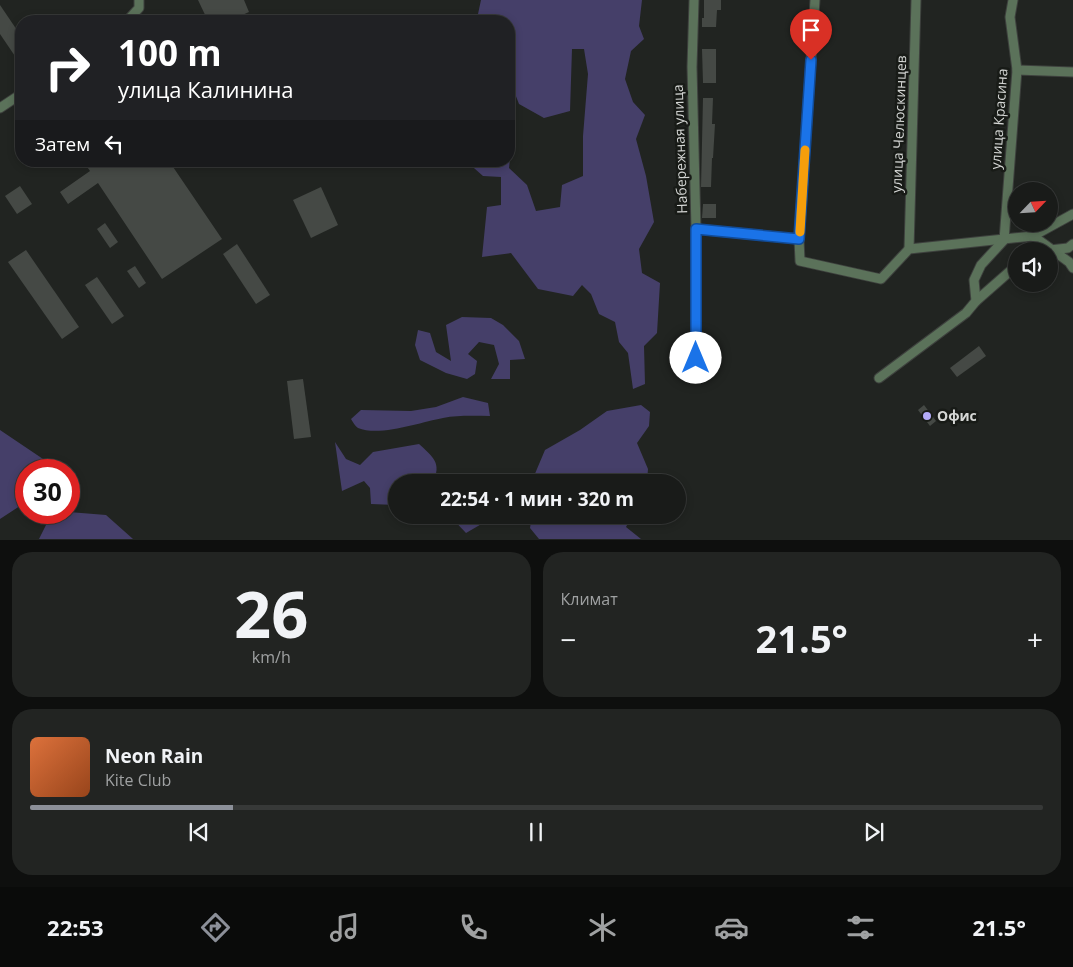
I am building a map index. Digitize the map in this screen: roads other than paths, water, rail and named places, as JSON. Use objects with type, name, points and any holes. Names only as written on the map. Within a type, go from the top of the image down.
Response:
[{"type":"street","points":[[132,15],[138,8],[139,0]]},
{"type":"street","name":"Набережная улица","points":[[694,0],[692,67],[696,229],[696,358]]},
{"type":"street","points":[[815,0],[799,239],[800,262],[881,280],[909,249],[1033,236],[1073,214]]},
{"type":"street","name":"улица Челюскинцев","points":[[909,249],[916,0]]},
{"type":"street","name":"улица Красина","points":[[1004,240],[1018,70],[1010,17],[1013,0]]},
{"type":"street","points":[[1018,70],[1073,72]]},
{"type":"street","points":[[0,108],[15,98]]},
{"type":"street","points":[[696,229],[799,239]]},
{"type":"street","points":[[1033,236],[1039,242]]},
{"type":"street","points":[[976,301],[974,280],[981,266],[1004,240]]},
{"type":"street","points":[[1058,249],[1068,248],[1073,244]]},
{"type":"street","points":[[1058,256],[1069,262],[1073,268]]},
{"type":"street","points":[[879,378],[966,313],[976,301],[1008,273]]},
{"type":"place","name":"Офис","points":[[927,416]]}]
